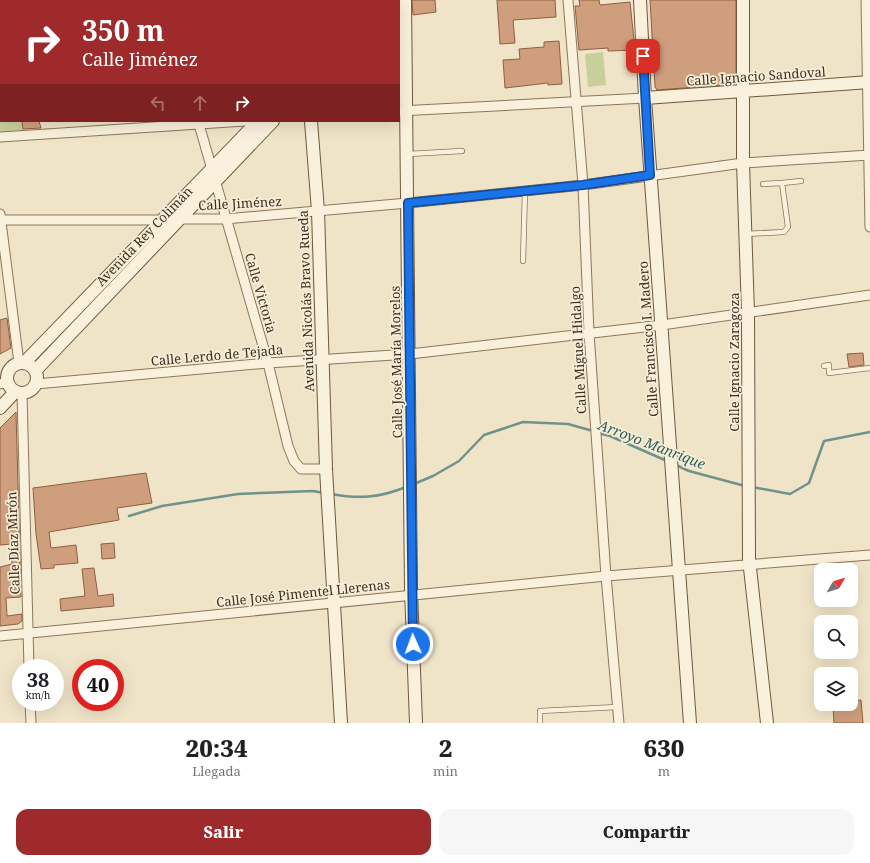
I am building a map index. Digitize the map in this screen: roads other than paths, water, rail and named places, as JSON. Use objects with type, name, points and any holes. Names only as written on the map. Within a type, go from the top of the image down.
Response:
[{"type":"street","name":"Calle José María Morelos","points":[[405,0],[403,111],[407,154],[412,596],[416,723]]},
{"type":"street","name":"Calle Miguel Hidalgo","points":[[568,0],[583,185],[589,333],[606,576],[619,723]]},
{"type":"street","name":"Calle Francisco I. Madero","points":[[640,0],[650,175],[680,569],[690,723]]},
{"type":"street","name":"Calle Ignacio Zaragoza","points":[[743,0],[743,163],[748,312],[749,565],[767,723]]},
{"type":"street","points":[[866,0],[869,82],[870,227]]},
{"type":"street","name":"Calle Ignacio Sandoval","points":[[645,98],[869,82]]},
{"type":"street","points":[[403,111],[577,103],[645,98]]},
{"type":"street","points":[[0,137],[198,122]]},
{"type":"street","name":"Calle Victoria","points":[[198,122],[268,363],[288,446],[294,461],[301,469],[327,475]]},
{"type":"street","name":"Avenida Rey Colimán","points":[[22,363],[257,122]]},
{"type":"street","name":"Avenida Rey Colimán","points":[[35,371],[272,122]]},
{"type":"street","name":"Avenida Nicolás Bravo Rueda","points":[[311,122],[318,211],[322,360],[334,602]]},
{"type":"street","name":"Calle Jiménez","points":[[0,218],[162,221],[225,218],[408,203],[583,185],[743,163],[869,155]]},
{"type":"street","points":[[0,218],[22,363],[35,371],[37,380],[36,384],[30,391],[9,389]]},
{"type":"street","name":"Calle Lerdo de Tejada","points":[[36,384],[268,363],[410,354],[662,325],[870,295]]},
{"type":"street","points":[[0,408],[9,389],[10,370],[22,363]]},
{"type":"street","name":"Calle Díaz Mirón","points":[[9,389],[29,659]]},
{"type":"street","name":"Calle José Pimentel Llerenas","points":[[0,636],[680,569],[870,555]]},
{"type":"street","points":[[334,602],[341,723]]},
{"type":"street","points":[[30,711],[31,723]]},
{"type":"lane","points":[[407,154],[462,151]]},
{"type":"lane","points":[[763,184],[801,181]]},
{"type":"lane","points":[[746,234],[784,232],[788,227],[782,183]]},
{"type":"lane","points":[[523,262],[525,191]]},
{"type":"lane","points":[[824,366],[829,365],[830,373],[870,368]]},
{"type":"lane","points":[[540,723],[540,711],[617,707]]},
{"type":"waterway","name":"Arroyo Manrique","points":[[414,484],[433,476],[459,461],[484,435],[523,422],[568,424],[593,431]]},
{"type":"waterway","name":"Arroyo Manrique","points":[[752,487],[790,494],[809,483],[824,441],[870,432]]},
{"type":"waterway","name":"Arroyo Manrique","points":[[598,433],[610,436],[667,461]]},
{"type":"waterway","name":"Arroyo Manrique","points":[[676,465],[689,471],[745,486]]},
{"type":"waterway","name":"Arroyo Manrique","points":[[331,494],[360,497],[378,495],[406,487]]},
{"type":"waterway","name":"Arroyo Manrique","points":[[129,516],[162,506],[238,494],[313,491],[324,493]]}]
